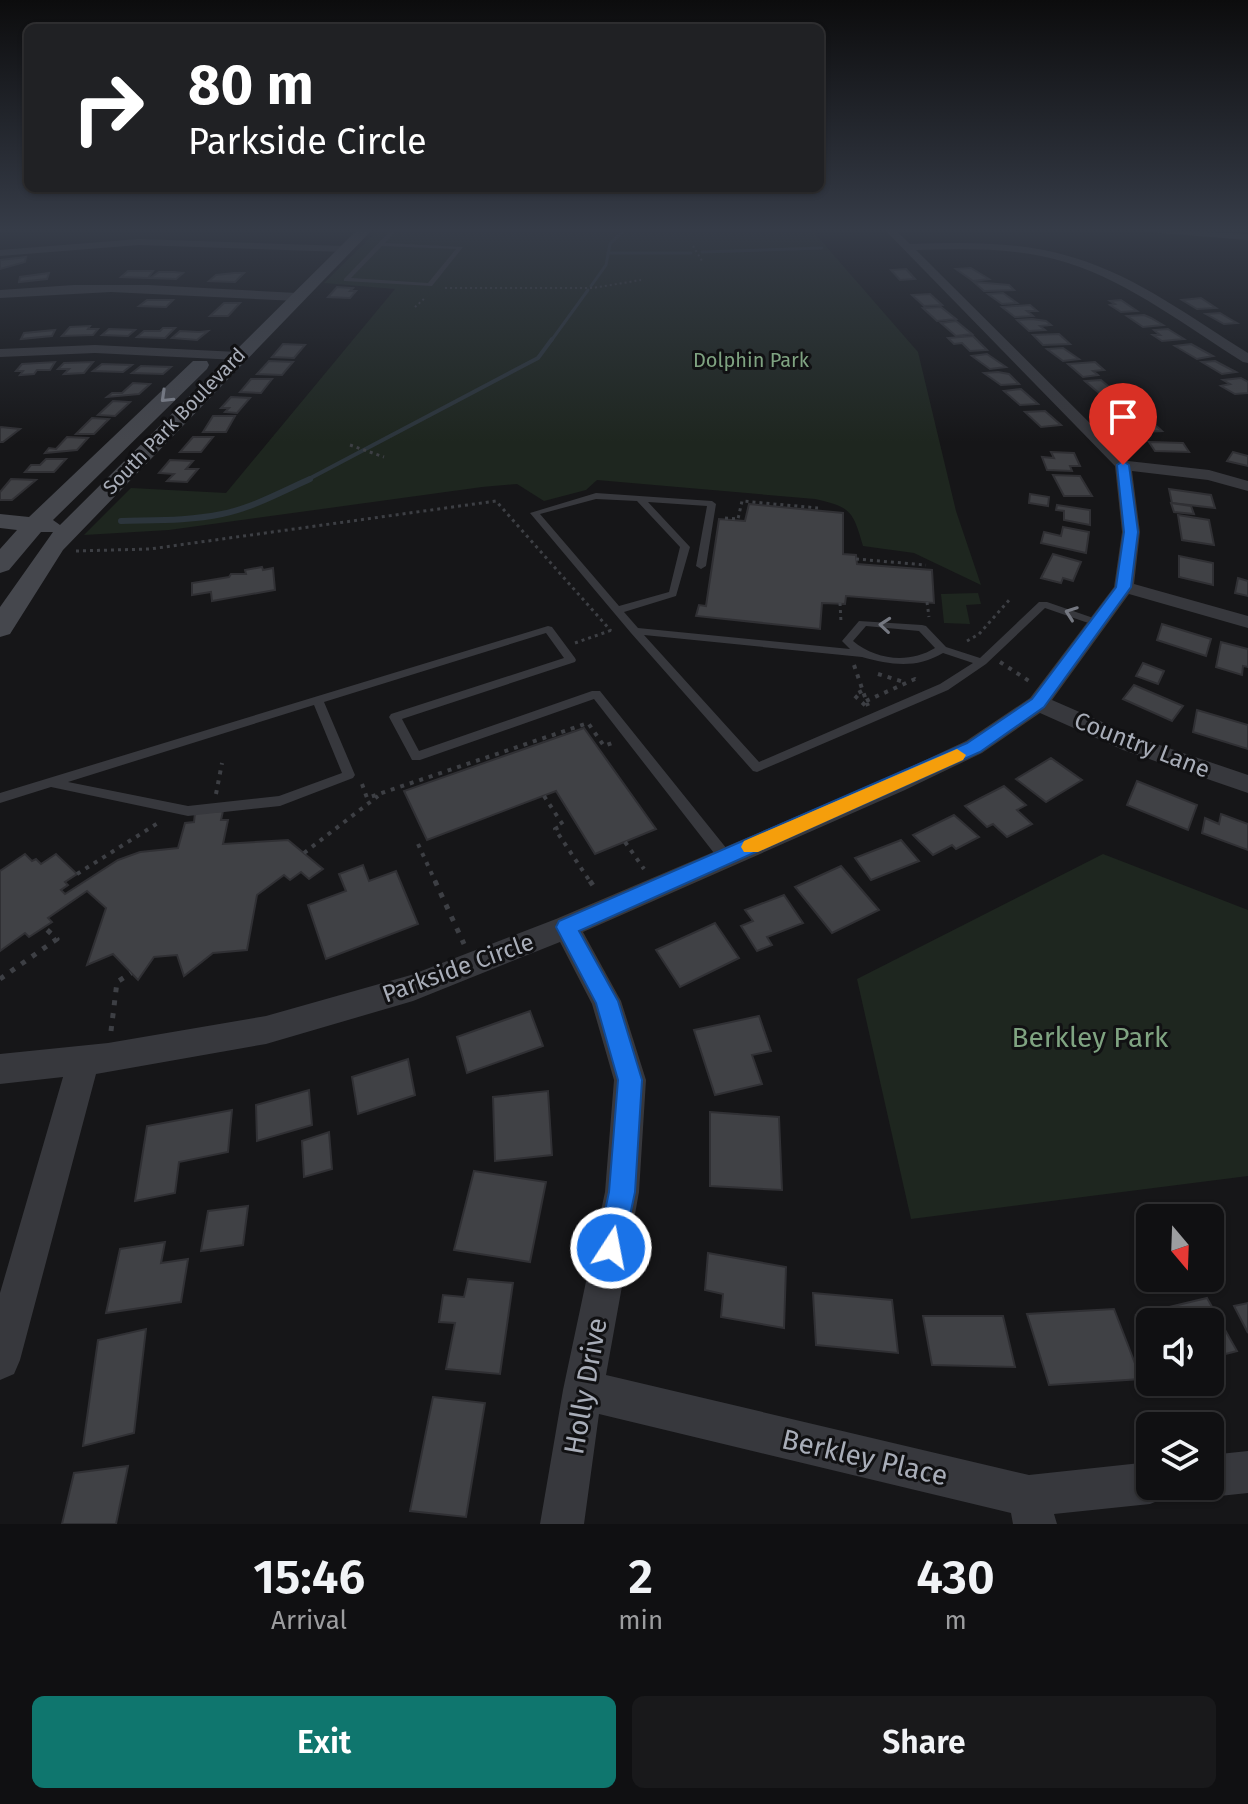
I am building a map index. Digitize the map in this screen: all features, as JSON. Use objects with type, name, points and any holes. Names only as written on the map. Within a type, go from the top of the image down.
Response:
[{"type":"street","name":"South Park Boulevard","points":[[252,315],[268,300]]},
{"type":"street","name":"South Park Boulevard","points":[[0,628],[56,543],[294,300]]},
{"type":"street","points":[[961,300],[1123,465],[1209,475],[1248,486]]},
{"type":"street","points":[[1146,300],[1248,359]]},
{"type":"street","name":"South Park Boulevard","points":[[0,565],[8,543],[35,523],[232,335]]},
{"type":"street","points":[[0,353],[95,349],[238,356]]},
{"type":"street","name":"Parkside Circle","points":[[0,1069],[96,1059],[266,1030],[413,988],[657,888],[974,747],[1038,703],[1124,587],[1131,532],[1123,465]]},
{"type":"street","points":[[0,521],[35,523],[56,543]]},
{"type":"street","points":[[8,543],[56,543]]},
{"type":"street","points":[[1124,587],[1248,622]]},
{"type":"street","name":"Country Lane","points":[[1038,703],[1131,744],[1248,784]]},
{"type":"street","name":"Holly Drive","points":[[562,1524],[583,1390],[622,1192],[630,1080],[606,1001],[566,927]]},
{"type":"street","points":[[0,1360],[96,1059]]},
{"type":"street","name":"Berkley Place","points":[[583,1390],[1032,1510],[1136,1486]]},
{"type":"street","points":[[1224,1475],[1248,1472]]},
{"type":"lane","points":[[701,566],[712,504],[596,496],[534,513],[757,768],[944,687],[982,662],[1043,604],[1098,623]]},
{"type":"lane","points":[[618,610],[673,594],[685,547],[639,498]]},
{"type":"lane","points":[[856,654],[847,641],[863,623],[922,628],[942,649],[982,662]]},
{"type":"lane","points":[[632,628],[856,654],[894,662],[926,660],[942,649]]},
{"type":"lane","points":[[0,798],[548,629],[571,660],[395,717],[416,757],[596,694],[726,858]]},
{"type":"lane","points":[[50,782],[188,811],[280,801],[349,775],[317,700]]},
{"type":"path","points":[[350,445],[384,457]]},
{"type":"path","points":[[56,543],[150,549],[496,501],[611,631]]},
{"type":"path","points":[[710,517],[738,519],[742,501],[818,508]]},
{"type":"path","points":[[856,559],[926,565]]},
{"type":"path","points":[[965,642],[979,634],[1011,598]]},
{"type":"path","points":[[840,603],[841,622]]},
{"type":"path","points":[[562,648],[611,631],[632,628]]},
{"type":"path","points":[[856,654],[862,691]]},
{"type":"path","points":[[361,782],[367,798],[588,723],[604,746]]},
{"type":"path","points":[[214,808],[222,763]]},
{"type":"path","points":[[304,853],[365,809],[380,793]]},
{"type":"path","points":[[544,796],[563,825],[555,829],[608,909]]},
{"type":"path","points":[[143,820],[172,823]]},
{"type":"path","points":[[77,874],[158,823]]},
{"type":"path","points":[[625,842],[657,888]]},
{"type":"path","points":[[418,844],[474,964]]},
{"type":"path","points":[[0,979],[57,939],[44,927]]},
{"type":"path","points":[[96,1059],[117,982],[131,973]]},
{"type":"green space","name":"Dolphin Park","points":[[386,300],[873,300],[918,352],[956,511],[981,585],[914,553],[863,546],[849,512],[827,502],[597,480],[586,490],[544,501],[517,484],[169,530],[84,535],[131,488],[226,493]]},
{"type":"green space","points":[[978,593],[981,604],[966,605],[970,624],[944,623],[941,594]]},
{"type":"green space","name":"Berkley Park","points":[[1103,854],[1248,910],[1248,1176],[911,1219],[857,979]]},
{"type":"building","points":[[147,300],[173,300],[166,307],[139,306]]},
{"type":"building","points":[[918,300],[937,300],[942,305],[924,306]]},
{"type":"building","points":[[997,300],[1017,303],[1002,304]]},
{"type":"building","points":[[1121,300],[1137,311],[1121,312],[1110,305],[1115,304],[1110,301]]},
{"type":"building","points":[[1182,300],[1204,300],[1216,308],[1197,309]]},
{"type":"building","points":[[224,303],[240,303],[228,316],[210,316]]},
{"type":"building","points":[[1030,305],[1037,311],[1027,311],[1033,316],[1015,317],[1002,307]]},
{"type":"building","points":[[941,307],[956,319],[937,321],[923,308]]},
{"type":"building","points":[[1220,313],[1237,323],[1224,324],[1206,314]]},
{"type":"building","points":[[1144,315],[1163,325],[1143,327],[1127,316]]},
{"type":"building","points":[[1032,319],[1051,325],[1040,326],[1045,330],[1029,331],[1017,320]]},
{"type":"building","points":[[956,321],[972,334],[956,336],[941,323]]},
{"type":"building","points":[[90,326],[88,329],[98,329],[93,335],[62,336],[70,327]]},
{"type":"building","points":[[175,328],[165,338],[137,337],[144,331],[160,331]]},
{"type":"building","points":[[109,329],[135,330],[128,336],[102,335]]},
{"type":"building","points":[[1168,329],[1184,339],[1162,341],[1153,335],[1160,335],[1154,330]]},
{"type":"building","points":[[55,330],[52,336],[21,339],[24,333]]},
{"type":"building","points":[[180,331],[208,331],[197,340],[172,338]]},
{"type":"building","points":[[1059,334],[1070,344],[1043,345],[1033,335]]},
{"type":"building","points":[[973,336],[987,350],[970,351],[962,343],[954,344],[948,338]]},
{"type":"building","points":[[283,344],[305,345],[294,358],[272,357]]},
{"type":"building","points":[[1191,344],[1213,356],[1197,359],[1175,346]]},
{"type":"building","points":[[1063,348],[1079,359],[1063,361],[1047,349]]},
{"type":"building","points":[[987,354],[1006,367],[990,369],[972,356]]},
{"type":"building","points":[[269,361],[293,362],[282,375],[257,374]]},
{"type":"building","points":[[1215,361],[1236,372],[1222,374],[1202,362]]},
{"type":"building","points":[[55,362],[50,370],[37,370],[34,374],[20,375],[23,371],[16,371],[22,364]]},
{"type":"building","points":[[93,362],[84,373],[64,374],[69,369],[58,369],[64,363]]},
{"type":"building","points":[[1095,362],[1104,370],[1093,371],[1098,375],[1083,377],[1068,364]]},
{"type":"building","points":[[102,364],[132,365],[123,372],[93,371]]},
{"type":"building","points":[[141,366],[171,367],[163,374],[132,373]]},
{"type":"building","points":[[984,373],[1009,374],[1019,384],[1001,385]]},
{"type":"building","points":[[1241,378],[1248,382],[1248,393],[1235,394],[1221,386],[1230,384],[1223,380]]},
{"type":"building","points":[[251,379],[272,379],[261,393],[240,392]]},
{"type":"building","points":[[1101,380],[1115,392],[1099,393],[1085,381]]},
{"type":"building","points":[[133,383],[150,384],[139,394],[107,397],[112,393],[122,393]]},
{"type":"building","points":[[1021,389],[1038,404],[1020,405],[1004,391]]},
{"type":"building","points":[[1134,396],[1139,400],[1134,401],[1145,411],[1121,412],[1105,398]]},
{"type":"building","points":[[231,397],[250,398],[237,413],[225,412],[229,408],[221,408]]},
{"type":"building","points":[[113,401],[130,402],[115,416],[98,415]]},
{"type":"building","points":[[1045,411],[1061,425],[1041,427],[1025,412]]},
{"type":"building","points":[[1144,415],[1162,431],[1139,432],[1121,416]]},
{"type":"building","points":[[213,416],[235,416],[226,432],[203,432]]},
{"type":"building","points":[[92,418],[109,419],[94,434],[76,434]]},
{"type":"building","points":[[1,427],[20,429],[0,442]]},
{"type":"building","points":[[67,437],[88,438],[77,450],[45,453],[49,448],[56,449]]},
{"type":"building","points":[[193,437],[213,437],[201,452],[180,452]]},
{"type":"building","points":[[1149,442],[1183,443],[1189,452],[1155,451]]},
{"type":"building","points":[[1051,452],[1074,453],[1080,466],[1070,466],[1072,471],[1047,470],[1042,457],[1054,458]]},
{"type":"building","points":[[1233,452],[1248,456],[1248,466],[1227,461]]},
{"type":"building","points":[[46,459],[66,459],[54,472],[25,472],[31,465],[40,465]]},
{"type":"building","points":[[170,460],[193,461],[186,469],[198,469],[187,482],[167,481],[174,474],[159,473]]},
{"type":"building","points":[[1053,475],[1080,476],[1092,496],[1064,496]]},
{"type":"building","points":[[11,479],[36,480],[12,500],[0,500],[0,492]]},
{"type":"building","points":[[1169,489],[1211,495],[1215,508],[1172,503]]},
{"type":"building","points":[[1030,494],[1049,497],[1048,506],[1029,503]]},
{"type":"building","points":[[1171,503],[1191,506],[1194,514],[1174,512]]},
{"type":"building","points":[[749,504],[843,513],[843,554],[856,555],[857,564],[932,570],[934,603],[846,596],[845,604],[822,603],[820,629],[696,616],[699,605],[706,606],[719,519],[745,521]]},
{"type":"building","points":[[1057,505],[1090,510],[1090,525],[1064,520],[1064,511],[1056,510]]},
{"type":"building","points":[[1178,515],[1209,520],[1214,545],[1182,540]]},
{"type":"building","points":[[1063,527],[1089,532],[1086,553],[1041,543],[1044,532],[1061,536]]},
{"type":"building","points":[[1053,554],[1081,562],[1073,581],[1063,578],[1061,583],[1041,578]]},
{"type":"building","points":[[1179,556],[1213,563],[1213,585],[1179,577]]},
{"type":"building","points":[[262,567],[263,570],[273,568],[275,590],[212,601],[211,592],[192,595],[192,583],[229,577],[231,574],[246,574],[245,570]]},
{"type":"building","points":[[1238,578],[1248,581],[1248,596],[1235,593]]},
{"type":"building","points":[[1162,624],[1211,639],[1206,656],[1157,640]]},
{"type":"building","points":[[1221,642],[1248,649],[1248,667],[1243,666],[1242,675],[1216,667]]},
{"type":"building","points":[[1143,663],[1164,671],[1158,684],[1136,676]]},
{"type":"building","points":[[1134,685],[1183,706],[1172,721],[1123,699]]},
{"type":"building","points":[[1197,710],[1248,725],[1248,749],[1193,732]]},
{"type":"building","points":[[584,728],[656,829],[595,854],[556,791],[427,840],[404,791]]},
{"type":"building","points":[[1051,758],[1082,780],[1046,802],[1016,779]]},
{"type":"building","points":[[1137,781],[1197,805],[1188,830],[1127,805]]},
{"type":"building","points":[[1004,786],[1026,805],[1017,810],[1032,824],[1007,837],[993,824],[987,827],[965,806]]},
{"type":"building","points":[[223,811],[221,820],[228,820],[223,844],[288,840],[323,869],[309,879],[301,872],[290,880],[284,875],[257,895],[247,950],[213,953],[184,976],[177,955],[154,957],[138,980],[113,954],[87,965],[106,908],[87,891],[48,918],[52,922],[29,937],[25,933],[0,951],[0,871],[25,854],[41,864],[56,854],[77,874],[65,882],[68,885],[61,890],[65,894],[118,860],[140,852],[178,848],[185,823],[194,822],[195,813]]},
{"type":"building","points":[[1221,814],[1248,824],[1248,850],[1202,833],[1205,818],[1219,824]]},
{"type":"building","points":[[954,815],[979,837],[956,849],[952,845],[933,855],[913,835]]},
{"type":"building","points":[[901,840],[919,861],[871,880],[855,858]]},
{"type":"building","points":[[363,865],[369,881],[396,871],[418,924],[326,959],[308,905],[346,891],[339,874]]},
{"type":"building","points":[[841,866],[879,910],[832,933],[795,887]]},
{"type":"building","points":[[784,895],[803,923],[767,937],[772,945],[757,951],[741,926],[753,921],[745,910]]},
{"type":"building","points":[[715,923],[739,958],[680,987],[656,950]]},
{"type":"building","points":[[530,1011],[543,1046],[467,1073],[457,1037]]},
{"type":"building","points":[[759,1016],[771,1051],[752,1055],[762,1084],[715,1095],[694,1030]]},
{"type":"building","points":[[408,1059],[415,1095],[358,1114],[352,1077]]},
{"type":"building","points":[[309,1090],[312,1125],[257,1141],[256,1105]]},
{"type":"building","points":[[548,1091],[552,1155],[495,1161],[493,1097]]},
{"type":"building","points":[[232,1110],[228,1152],[179,1162],[175,1193],[135,1201],[147,1126]]},
{"type":"building","points":[[710,1112],[779,1117],[782,1190],[710,1186]]},
{"type":"building","points":[[329,1132],[332,1169],[304,1177],[302,1141]]},
{"type":"building","points":[[474,1171],[546,1182],[530,1262],[454,1250]]},
{"type":"building","points":[[248,1206],[243,1245],[201,1251],[208,1211]]},
{"type":"building","points":[[165,1242],[161,1263],[188,1259],[181,1302],[106,1313],[120,1249]]},
{"type":"building","points":[[708,1253],[786,1267],[784,1328],[721,1317],[723,1294],[705,1290]]},
{"type":"building","points":[[468,1279],[513,1283],[500,1374],[446,1369],[455,1323],[439,1322],[443,1295],[464,1297]]},
{"type":"building","points":[[813,1293],[892,1300],[898,1353],[816,1345]]},
{"type":"building","points":[[1207,1298],[1213,1308],[1165,1308]]},
{"type":"building","points":[[1248,1303],[1248,1333],[1234,1306]]},
{"type":"building","points":[[1114,1309],[1136,1366],[1136,1379],[1049,1385],[1027,1314]]},
{"type":"building","points":[[923,1316],[1003,1316],[1015,1367],[932,1365]]},
{"type":"building","points":[[1224,1328],[1237,1351],[1224,1354]]},
{"type":"building","points":[[146,1329],[134,1433],[83,1446],[98,1340]]},
{"type":"building","points":[[433,1397],[485,1403],[466,1517],[410,1511]]},
{"type":"building","points":[[128,1466],[116,1524],[62,1524],[74,1473]]},
{"type":"waterway","points":[[551,341],[581,300]]},
{"type":"waterway","points":[[305,481],[538,358],[552,339]]},
{"type":"waterway","points":[[121,521],[222,514],[255,504],[310,479]]},
{"type":"slow traffic","points":[[751,847],[957,755]]},
{"type":"route","points":[[611,1248],[622,1192],[630,1080],[606,1001],[566,927],[974,747],[1038,703],[1124,587],[1131,532],[1123,465]]}]
